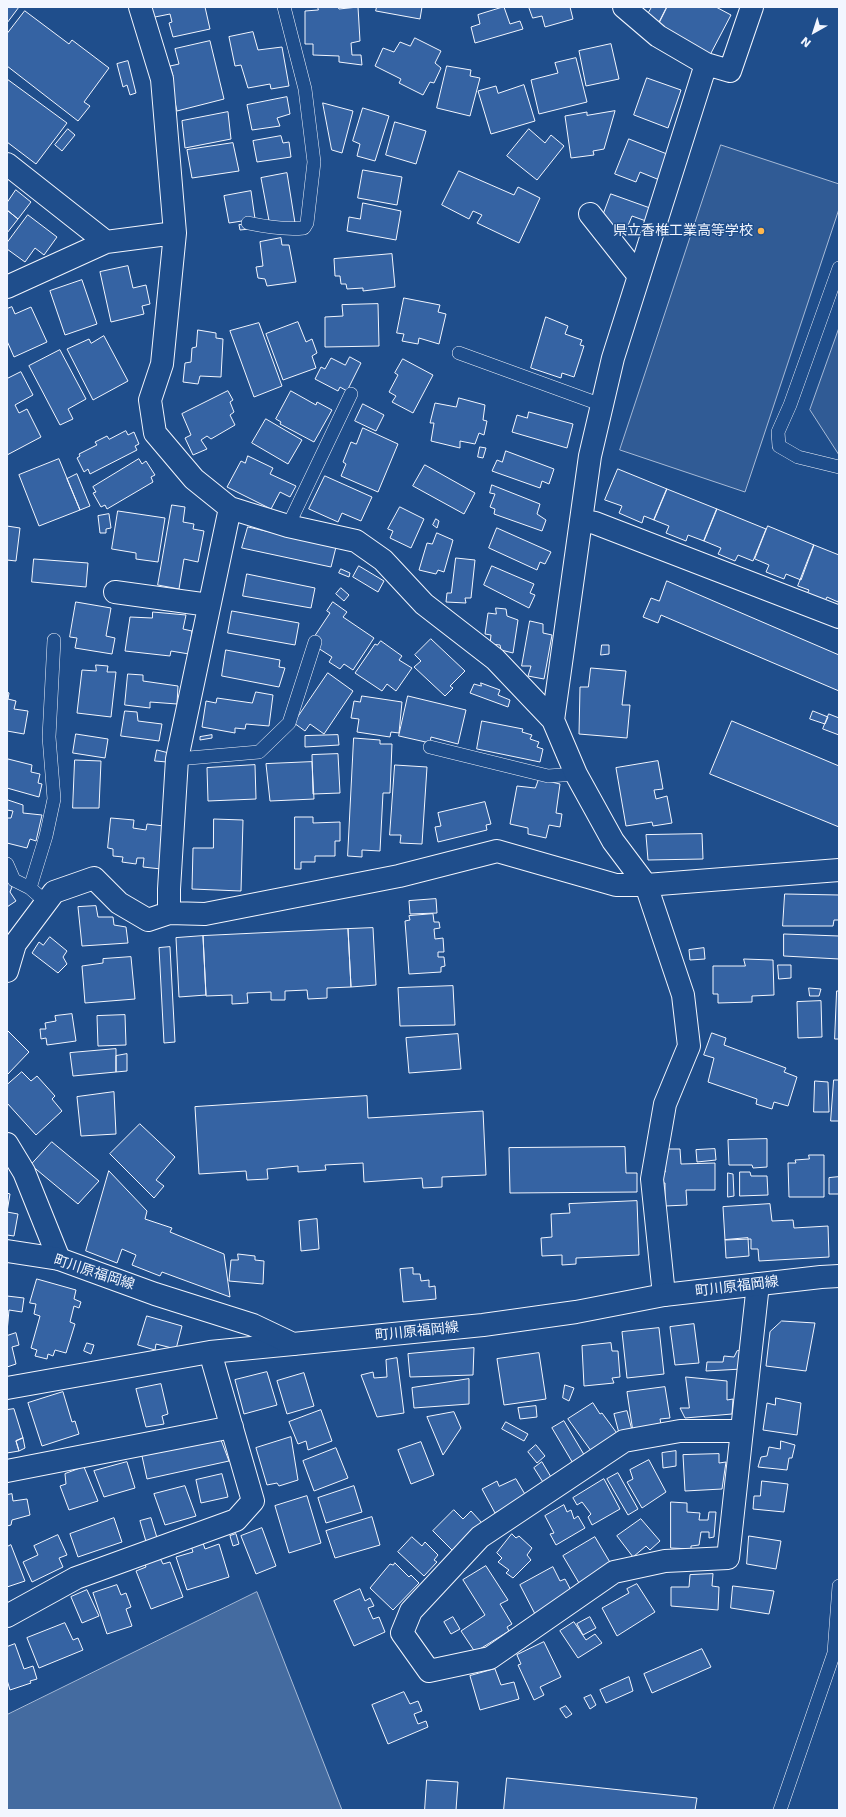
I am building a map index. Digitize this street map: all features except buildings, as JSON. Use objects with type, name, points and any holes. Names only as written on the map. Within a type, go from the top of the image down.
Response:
[{"type":"street","points":[[140,7],[162,80],[175,233],[162,364],[150,400],[155,433],[194,479],[230,508],[288,526],[356,541],[383,560],[424,604],[495,659],[553,720],[576,774],[613,841],[646,885],[683,995],[689,1046],[665,1104],[652,1179],[664,1295]]},
{"type":"street","points":[[624,7],[658,36],[706,64],[730,71],[752,7]]},
{"type":"street","points":[[553,720],[590,456],[613,358],[706,64]]},
{"type":"street","points":[[7,164],[106,242]]},
{"type":"street","points":[[590,214],[639,276]]},
{"type":"street","points":[[7,287],[106,242],[175,233]]},
{"type":"street","points":[[169,913],[169,889],[177,759],[230,508]]},
{"type":"street","points":[[581,520],[595,523],[839,617]]},
{"type":"street","points":[[115,592],[209,605]]},
{"type":"street","points":[[7,971],[15,944],[54,892],[94,878],[119,903],[148,920],[169,913],[205,914],[399,876],[497,851],[616,885],[646,885],[839,870]]},
{"type":"street","points":[[7,1144],[24,1172],[59,1259]]},
{"type":"street","name":"町川原福岡線","points":[[7,1251],[59,1259],[155,1294],[253,1325],[293,1344],[483,1325],[576,1312],[664,1295],[839,1276]]},
{"type":"street","points":[[742,1431],[680,1431],[624,1441],[480,1536],[411,1611],[402,1633],[429,1671],[490,1658],[614,1572],[665,1561],[728,1558],[742,1431],[758,1284]]},
{"type":"street","points":[[7,1388],[210,1352],[293,1344]]},
{"type":"street","points":[[7,1616],[76,1578],[236,1520],[253,1501],[210,1352]]},
{"type":"street","points":[[7,1471],[232,1427]]},
{"type":"lane","points":[[248,223],[271,228],[297,229],[304,228],[307,223],[314,162],[305,89],[284,7]]},
{"type":"lane","points":[[839,268],[790,405],[778,432],[779,446],[798,457],[839,468]]},
{"type":"lane","points":[[459,353],[602,405]]},
{"type":"lane","points":[[288,526],[351,394]]},
{"type":"lane","points":[[30,888],[46,836],[54,799],[49,737],[54,640]]},
{"type":"lane","points":[[177,759],[259,752],[289,723],[315,642]]},
{"type":"lane","points":[[430,746],[548,776],[576,774]]},
{"type":"lane","points":[[7,864],[14,880],[30,888],[46,902]]},
{"type":"lane","points":[[780,1810],[834,1653],[839,1586]]},
{"type":"shaded area","points":[[721,145],[839,184],[839,209],[745,492],[620,450]]},
{"type":"shaded area","points":[[839,328],[839,455],[810,410]]},
{"type":"shaded area","points":[[257,1592],[342,1810],[7,1810],[7,1715]]},
{"type":"place","name":"県立香椎工業高等学校","points":[[761,231]]}]
